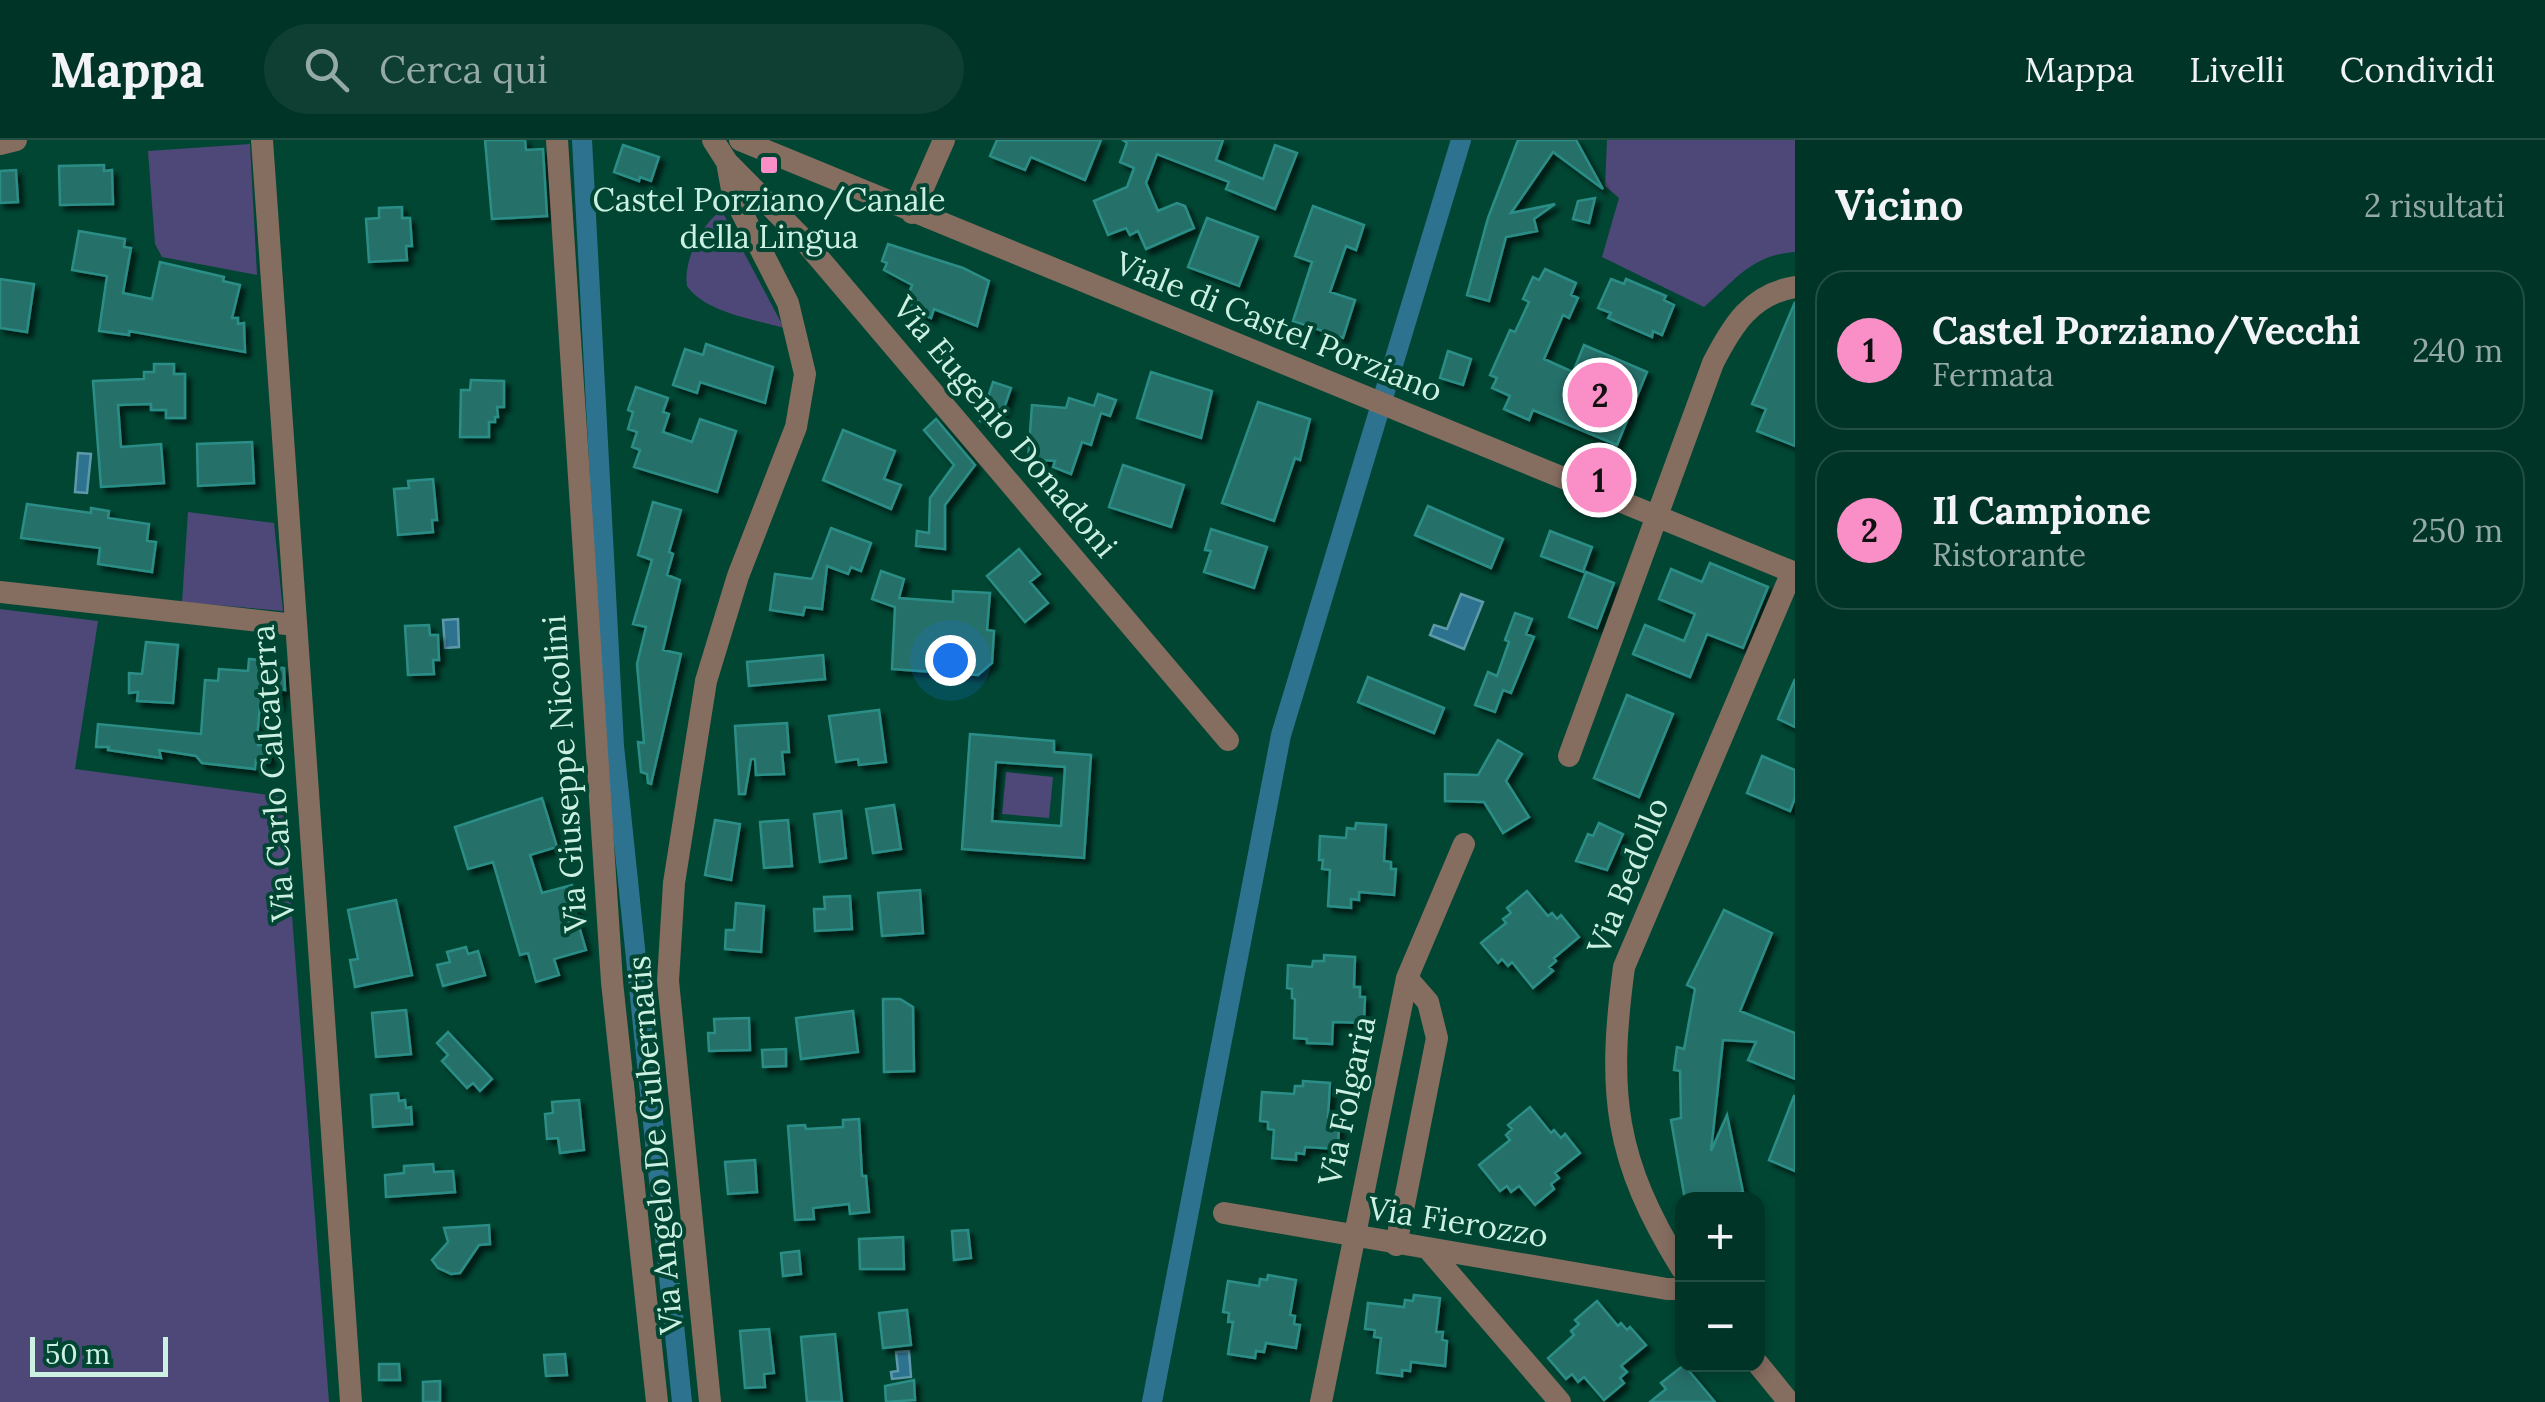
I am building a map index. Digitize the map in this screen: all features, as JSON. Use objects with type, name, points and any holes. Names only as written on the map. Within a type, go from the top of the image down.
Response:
[{"type":"street","points":[[0,144],[16,140]]},
{"type":"street","name":"Via Carlo Calcaterra","points":[[262,140],[351,1402]]},
{"type":"street","name":"Via Giuseppe Nicolini","points":[[556,140],[612,982],[657,1402]]},
{"type":"street","name":"Via Angelo De Gubernatis","points":[[710,1402],[668,981],[674,883],[706,681],[738,576],[796,427],[805,374],[788,303],[733,195],[727,162],[713,140]]},
{"type":"street","name":"Viale di Castel Porziano","points":[[740,140],[1794,573]]},
{"type":"street","points":[[912,213],[944,140]]},
{"type":"street","name":"Via Eugenio Donadoni","points":[[727,162],[801,237],[1228,740]]},
{"type":"street","points":[[1568,756],[1704,385],[1726,339],[1758,300],[1774,291],[1795,287]]},
{"type":"street","name":"Via Bedollo","points":[[1675,1258],[1655,1225],[1628,1162],[1614,1089],[1616,1025],[1624,966],[1794,573]]},
{"type":"street","points":[[0,592],[296,625]]},
{"type":"street","name":"Via Folgaria","points":[[1322,1402],[1407,978],[1464,844]]},
{"type":"street","name":"Via Folgaria","points":[[1396,1245],[1436,1038],[1428,1002],[1407,978]]},
{"type":"street","name":"Via Fierozzo","points":[[1224,1213],[1352,1238],[1675,1289]]},
{"type":"street","points":[[1430,1250],[1560,1402]]},
{"type":"street","points":[[1765,1372],[1789,1402]]},
{"type":"shaded area","points":[[1607,140],[1795,140],[1795,252],[1755,264],[1704,307],[1602,257],[1619,198],[1605,186]]},
{"type":"shaded area","points":[[250,144],[257,275],[162,257],[155,244],[148,151]]},
{"type":"shaded area","points":[[718,213],[724,215],[784,328],[718,309],[687,286],[694,246]]},
{"type":"shaded area","points":[[188,512],[274,523],[283,611],[182,602]]},
{"type":"shaded area","points":[[0,609],[98,621],[75,769],[283,797],[329,1402],[0,1402]]},
{"type":"shaded area","points":[[1006,772],[1053,777],[1049,818],[1002,814]]},
{"type":"water","points":[[78,453],[91,454],[87,493],[75,492]]},
{"type":"water","points":[[1461,594],[1483,602],[1464,649],[1430,635],[1434,625],[1447,629]]},
{"type":"water","points":[[458,619],[459,647],[445,648],[443,620]]},
{"type":"water","points":[[909,1351],[911,1377],[892,1379],[891,1372],[898,1371],[896,1352]]},
{"type":"building","points":[[485,140],[525,140],[526,150],[543,149],[547,216],[492,219]]},
{"type":"building","points":[[997,140],[1101,140],[1085,180],[1031,157],[1025,170],[990,156]]},
{"type":"building","points":[[1123,140],[1223,140],[1216,160],[1263,179],[1275,145],[1297,153],[1275,209],[1226,189],[1229,182],[1157,154],[1146,183],[1158,211],[1177,203],[1185,206],[1194,228],[1146,249],[1138,231],[1130,235],[1126,228],[1108,235],[1094,201],[1127,187],[1134,168],[1120,162],[1127,143]]},
{"type":"building","points":[[1518,140],[1576,140],[1603,189],[1553,152],[1511,213],[1555,204],[1534,219],[1537,231],[1506,237],[1489,301],[1467,295],[1488,218]]},
{"type":"building","points":[[623,145],[659,157],[651,181],[614,172]]},
{"type":"building","points":[[104,165],[104,171],[112,170],[113,204],[60,205],[59,166]]},
{"type":"building","points":[[16,170],[18,202],[0,203],[0,171]]},
{"type":"building","points":[[1595,198],[1589,223],[1573,219],[1578,201]]},
{"type":"building","points":[[1313,206],[1364,225],[1356,250],[1346,246],[1330,292],[1355,300],[1343,338],[1293,321],[1312,262],[1295,256]]},
{"type":"building","points":[[402,207],[402,218],[410,218],[412,246],[406,246],[407,260],[369,262],[366,219],[379,218],[379,208]]},
{"type":"building","points":[[1207,218],[1258,237],[1239,286],[1188,267]]},
{"type":"building","points":[[79,231],[125,239],[124,247],[131,248],[123,293],[152,299],[160,262],[224,277],[223,281],[240,285],[232,318],[238,318],[238,324],[244,323],[245,352],[129,331],[129,335],[99,331],[107,276],[72,270]]},
{"type":"building","points":[[888,244],[963,268],[989,281],[977,326],[934,309],[931,318],[904,307],[912,285],[884,270],[887,263],[882,261]]},
{"type":"building","points":[[1545,269],[1576,283],[1571,295],[1578,298],[1569,318],[1563,315],[1544,359],[1573,372],[1584,345],[1647,372],[1617,445],[1533,410],[1529,420],[1504,409],[1510,396],[1492,388],[1497,378],[1490,375],[1510,330],[1515,332],[1529,302],[1523,299],[1533,277],[1539,280]]},
{"type":"building","points":[[0,279],[34,284],[27,332],[0,328]]},
{"type":"building","points":[[1611,279],[1624,284],[1626,279],[1666,296],[1664,300],[1674,305],[1662,335],[1653,331],[1652,337],[1608,318],[1611,313],[1598,308]]},
{"type":"building","points":[[1795,302],[1795,446],[1757,431],[1766,409],[1752,404]]},
{"type":"building","points":[[706,344],[773,367],[765,403],[700,382],[697,393],[673,385],[685,349],[703,355]]},
{"type":"building","points":[[1448,351],[1471,359],[1463,385],[1440,378]]},
{"type":"building","points":[[154,364],[174,364],[174,374],[185,374],[185,418],[166,418],[166,410],[151,410],[151,404],[118,405],[121,447],[161,444],[164,483],[101,487],[93,381],[144,379],[144,372],[154,372]]},
{"type":"building","points":[[1151,372],[1212,391],[1201,438],[1137,418]]},
{"type":"building","points":[[471,380],[504,381],[504,407],[497,407],[498,417],[489,422],[489,437],[460,437],[461,390],[470,390]]},
{"type":"building","points":[[993,382],[1011,388],[998,426],[980,421]]},
{"type":"building","points":[[636,387],[668,398],[663,412],[669,414],[663,432],[692,442],[700,419],[736,431],[717,492],[634,467],[640,450],[632,447],[637,432],[628,429],[633,412],[628,410]]},
{"type":"building","points":[[1098,394],[1116,400],[1110,416],[1101,413],[1091,445],[1082,442],[1071,474],[1053,467],[1055,461],[1028,459],[1032,405],[1066,408],[1069,398],[1094,406]]},
{"type":"building","points":[[1258,402],[1310,419],[1300,460],[1295,458],[1274,521],[1222,503]]},
{"type":"building","points":[[936,419],[975,465],[945,505],[945,549],[916,546],[917,531],[929,533],[930,498],[954,465],[924,430]]},
{"type":"building","points":[[843,430],[895,451],[884,479],[901,485],[891,509],[823,480]]},
{"type":"building","points":[[252,442],[254,483],[198,486],[197,444]]},
{"type":"building","points":[[1123,465],[1184,485],[1171,527],[1109,507]]},
{"type":"building","points":[[433,479],[437,520],[432,520],[433,532],[398,535],[394,489],[409,488],[408,481]]},
{"type":"building","points":[[653,502],[681,510],[667,575],[680,580],[663,650],[681,654],[651,784],[647,774],[641,772],[638,742],[644,743],[637,664],[646,627],[633,624],[652,560],[638,555]]},
{"type":"building","points":[[27,504],[91,513],[91,508],[109,511],[108,518],[149,524],[147,541],[156,542],[152,572],[98,564],[100,548],[21,538]]},
{"type":"building","points":[[1428,506],[1503,539],[1491,568],[1415,535]]},
{"type":"building","points":[[831,528],[871,543],[861,571],[851,567],[848,574],[827,566],[822,609],[805,607],[803,615],[770,610],[775,574],[812,579]]},
{"type":"building","points":[[1211,529],[1267,547],[1254,588],[1204,572],[1211,551],[1205,550]]},
{"type":"building","points":[[1550,531],[1592,547],[1583,572],[1541,556]]},
{"type":"building","points":[[1019,549],[1040,574],[1030,582],[1048,603],[1025,622],[987,576]]},
{"type":"building","points":[[1710,563],[1768,587],[1743,648],[1707,634],[1690,677],[1633,654],[1645,625],[1684,641],[1695,614],[1659,599],[1671,569],[1702,582]]},
{"type":"building","points":[[881,571],[904,579],[899,598],[953,602],[953,591],[990,593],[987,630],[994,631],[992,663],[978,675],[892,669],[895,607],[872,599]]},
{"type":"building","points":[[1586,572],[1614,583],[1597,628],[1569,617]]},
{"type":"building","points":[[1515,613],[1532,619],[1526,634],[1534,637],[1511,693],[1503,690],[1495,712],[1475,705],[1488,672],[1497,676]]},
{"type":"building","points":[[429,625],[430,635],[438,635],[439,660],[433,660],[434,674],[408,675],[405,626]]},
{"type":"building","points":[[146,642],[178,645],[173,703],[137,701],[138,692],[129,693],[129,673],[142,674]]},
{"type":"building","points":[[823,655],[825,679],[749,686],[747,662]]},
{"type":"building","points":[[249,659],[277,661],[276,667],[284,668],[285,690],[280,689],[279,706],[260,705],[257,739],[258,745],[271,746],[269,762],[256,760],[255,769],[202,763],[196,756],[159,750],[161,758],[96,747],[98,724],[201,734],[205,680],[218,681],[219,669],[248,671]]},
{"type":"building","points":[[1368,677],[1444,708],[1434,733],[1358,702]]},
{"type":"building","points":[[1795,679],[1795,727],[1778,719]]},
{"type":"building","points":[[1627,695],[1673,714],[1639,797],[1594,778]]},
{"type":"building","points":[[879,710],[886,762],[836,762],[829,716]]},
{"type":"building","points":[[787,723],[789,752],[782,752],[784,774],[756,775],[755,759],[751,759],[745,794],[739,794],[735,726]]},
{"type":"building","points":[[970,734],[1054,741],[1054,752],[1091,755],[1084,858],[962,849]],"holes":[[[996,762],[1065,767],[1061,826],[992,821]]]},
{"type":"building","points":[[1498,740],[1522,754],[1506,781],[1529,817],[1503,833],[1484,802],[1445,801],[1445,774],[1478,775]]},
{"type":"building","points":[[1762,756],[1795,770],[1795,798],[1790,811],[1747,793]]},
{"type":"building","points":[[542,798],[557,847],[530,855],[542,893],[572,885],[579,908],[574,909],[586,950],[554,959],[559,975],[536,982],[528,953],[520,955],[493,862],[468,869],[455,827]]},
{"type":"building","points":[[894,805],[901,849],[873,853],[866,809]]},
{"type":"building","points":[[841,811],[846,858],[820,862],[814,814]]},
{"type":"building","points":[[715,820],[740,824],[731,880],[705,875]]},
{"type":"building","points":[[788,820],[792,866],[764,868],[760,822]]},
{"type":"building","points":[[1356,823],[1386,825],[1384,861],[1391,862],[1391,869],[1396,869],[1394,895],[1359,892],[1359,900],[1351,899],[1351,908],[1328,906],[1330,870],[1322,869],[1323,860],[1319,860],[1320,836],[1346,838],[1347,828],[1355,829]]},
{"type":"building","points":[[1599,823],[1623,834],[1607,870],[1576,861],[1588,834],[1593,836]]},
{"type":"building","points":[[920,890],[923,933],[882,936],[878,893]]},
{"type":"building","points":[[1527,891],[1548,916],[1552,913],[1557,919],[1561,915],[1579,937],[1554,958],[1556,961],[1549,967],[1553,971],[1533,988],[1512,962],[1508,966],[1502,959],[1498,963],[1481,943],[1506,923],[1503,919],[1511,913],[1507,908]]},
{"type":"building","points":[[850,896],[852,929],[815,931],[814,909],[825,909],[824,897]]},
{"type":"building","points":[[396,900],[412,975],[355,987],[350,960],[358,959],[348,910]]},
{"type":"building","points":[[736,903],[764,906],[761,952],[725,949],[726,930],[734,930]]},
{"type":"building","points":[[1724,910],[1772,933],[1740,1011],[1795,1033],[1795,1079],[1748,1060],[1756,1042],[1723,1040],[1711,1151],[1727,1115],[1743,1192],[1684,1192],[1671,1120],[1681,1118],[1680,1071],[1674,1070],[1677,1047],[1684,1049],[1695,989],[1687,985]]},
{"type":"building","points":[[466,947],[468,954],[478,951],[485,975],[443,986],[437,965],[450,962],[447,952]]},
{"type":"building","points":[[1324,955],[1355,957],[1354,987],[1360,987],[1360,997],[1365,997],[1364,1023],[1333,1022],[1332,1044],[1307,1043],[1307,1039],[1294,1038],[1295,999],[1292,989],[1287,988],[1288,965],[1312,967],[1313,961],[1324,961]]},
{"type":"building","points":[[883,999],[900,999],[913,1007],[914,1071],[884,1072]]},
{"type":"building","points":[[406,1010],[411,1054],[376,1057],[372,1013]]},
{"type":"building","points":[[853,1011],[858,1052],[801,1059],[796,1018]]},
{"type":"building","points":[[749,1018],[750,1050],[709,1051],[708,1033],[715,1033],[714,1019]]},
{"type":"building","points":[[448,1032],[492,1079],[480,1091],[473,1083],[467,1088],[442,1061],[448,1055],[437,1043]]},
{"type":"building","points":[[786,1049],[786,1066],[763,1067],[762,1050]]},
{"type":"building","points":[[1303,1081],[1330,1083],[1328,1117],[1333,1117],[1333,1126],[1339,1126],[1338,1149],[1305,1147],[1304,1154],[1296,1153],[1296,1160],[1272,1158],[1274,1130],[1268,1129],[1268,1122],[1260,1121],[1262,1092],[1294,1094],[1295,1086],[1303,1086]]},
{"type":"building","points":[[398,1093],[399,1101],[405,1100],[406,1108],[411,1107],[412,1124],[373,1127],[371,1095]]},
{"type":"building","points":[[1795,1096],[1795,1171],[1769,1160]]},
{"type":"building","points":[[579,1100],[584,1150],[560,1153],[558,1138],[547,1139],[545,1114],[553,1113],[552,1102]]},
{"type":"building","points":[[1530,1107],[1551,1133],[1554,1130],[1561,1138],[1565,1134],[1580,1153],[1555,1173],[1559,1178],[1551,1184],[1554,1189],[1535,1205],[1519,1186],[1511,1192],[1507,1186],[1500,1191],[1479,1165],[1510,1140],[1506,1135],[1512,1129],[1508,1125]]},
{"type":"building","points":[[859,1119],[862,1176],[866,1176],[869,1212],[850,1214],[849,1204],[813,1208],[814,1219],[795,1220],[788,1126],[843,1127],[843,1120]]},
{"type":"building","points":[[755,1160],[757,1192],[728,1194],[725,1162]]},
{"type":"building","points":[[433,1164],[434,1172],[453,1171],[455,1192],[386,1197],[385,1175],[404,1173],[404,1166]]},
{"type":"building","points":[[489,1225],[490,1244],[479,1245],[460,1273],[438,1268],[432,1260],[448,1242],[444,1228]]},
{"type":"building","points":[[968,1230],[971,1258],[954,1260],[952,1231]]},
{"type":"building","points":[[903,1237],[904,1269],[860,1269],[859,1239]]},
{"type":"building","points":[[799,1251],[801,1274],[783,1276],[781,1253]]},
{"type":"building","points":[[1268,1275],[1296,1280],[1290,1315],[1295,1316],[1294,1324],[1300,1325],[1296,1348],[1266,1343],[1264,1352],[1256,1351],[1255,1358],[1228,1354],[1233,1322],[1228,1322],[1229,1313],[1223,1312],[1228,1281],[1259,1286],[1260,1279],[1267,1280]]},
{"type":"building","points":[[1414,1295],[1440,1298],[1436,1332],[1443,1332],[1442,1340],[1447,1341],[1445,1366],[1411,1362],[1410,1371],[1402,1370],[1402,1376],[1377,1373],[1381,1338],[1374,1337],[1375,1330],[1365,1329],[1368,1303],[1404,1307],[1405,1300],[1413,1301]]},
{"type":"building","points":[[1597,1301],[1618,1326],[1621,1323],[1627,1330],[1630,1327],[1646,1345],[1621,1366],[1627,1372],[1620,1378],[1624,1383],[1604,1400],[1584,1377],[1578,1382],[1572,1374],[1566,1379],[1548,1358],[1574,1335],[1571,1331],[1579,1324],[1575,1320]]},
{"type":"building","points":[[907,1310],[911,1345],[883,1348],[879,1313]]},
{"type":"building","points":[[769,1329],[774,1373],[764,1374],[765,1387],[745,1388],[740,1331]]},
{"type":"building","points":[[835,1334],[842,1402],[807,1402],[801,1337]]},
{"type":"building","points":[[565,1354],[567,1375],[546,1376],[544,1355]]},
{"type":"building","points":[[379,1364],[399,1364],[400,1380],[379,1380]]},
{"type":"building","points":[[1675,1372],[1690,1372],[1715,1402],[1650,1402],[1666,1389],[1661,1383]]},
{"type":"building","points":[[914,1380],[915,1400],[886,1402],[885,1386]]},
{"type":"building","points":[[440,1381],[440,1402],[423,1402],[423,1382]]},
{"type":"waterway","points":[[582,140],[614,746],[682,1402]]},
{"type":"waterway","points":[[1152,1402],[1281,735],[1461,140]]},
{"type":"place","name":"Castel Porziano/Canale della Lingua","points":[[769,165]]},
{"type":"place","name":"Il Campione","points":[[1600,395]]},
{"type":"place","name":"Castel Porziano/Vecchi","points":[[1599,480]]}]
